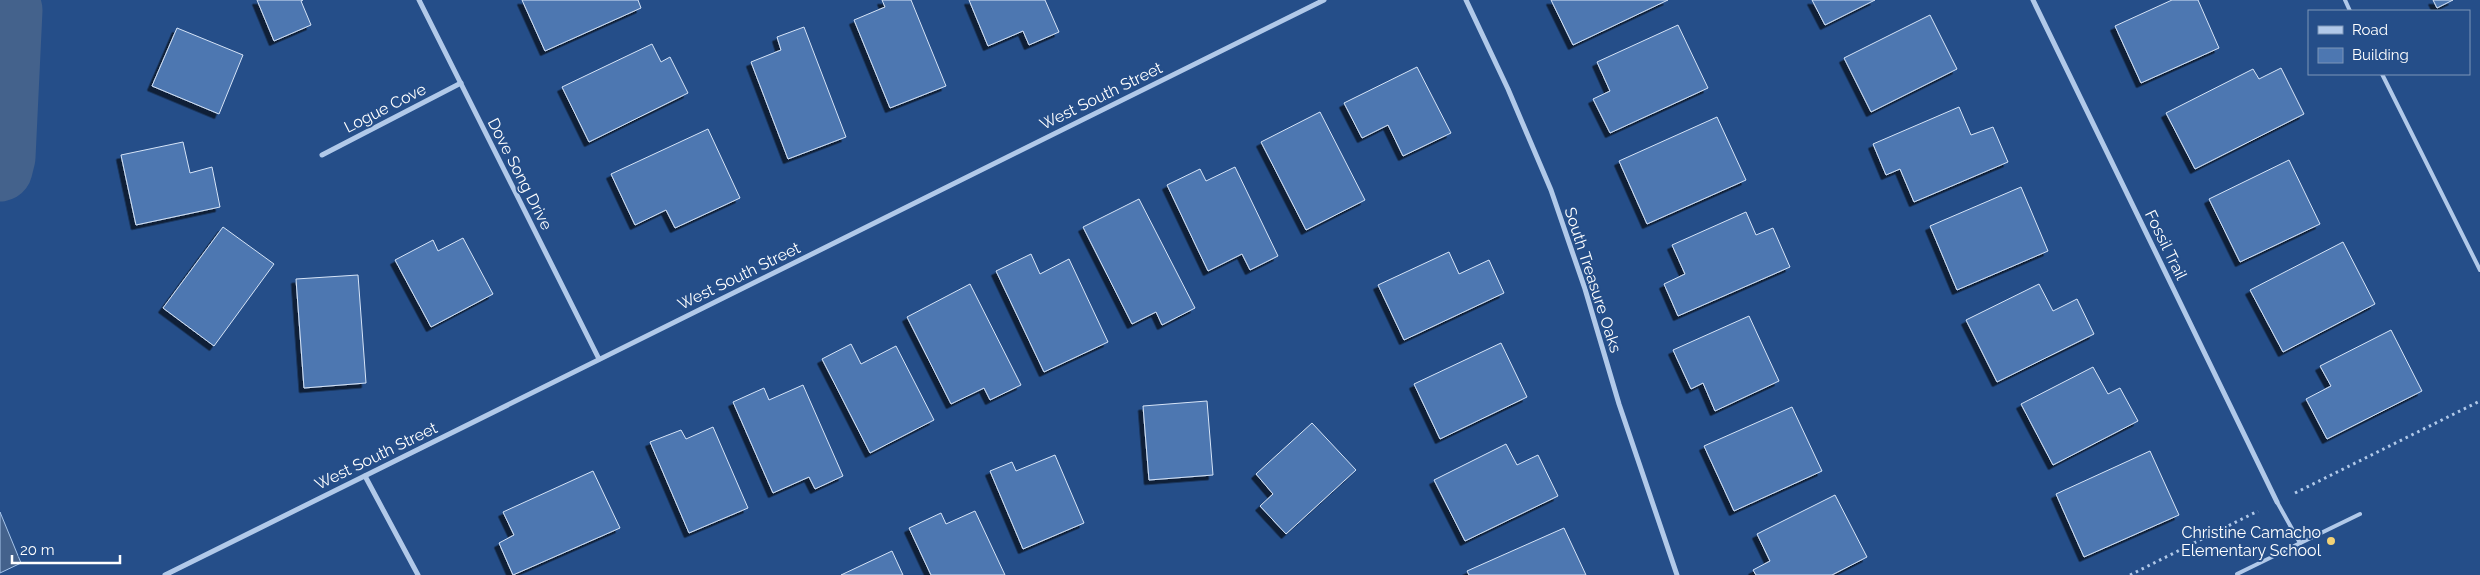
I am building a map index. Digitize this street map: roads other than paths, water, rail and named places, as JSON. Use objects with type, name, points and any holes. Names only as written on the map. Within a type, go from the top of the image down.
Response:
[{"type":"street","name":"Dove Song Drive","points":[[418,0],[599,359]]},
{"type":"street","name":"West South Street","points":[[165,575],[1324,0]]},
{"type":"street","name":"South Treasure Oaks","points":[[1466,0],[1508,89],[1550,190],[1585,289],[1620,404],[1677,575]]},
{"type":"street","name":"Fossil Trail","points":[[2033,0],[2277,502]]},
{"type":"street","name":"Logue Cove","points":[[322,155],[461,84]]},
{"type":"street","points":[[365,476],[418,575]]},
{"type":"lane","points":[[2382,75],[2480,270]]},
{"type":"lane","points":[[2277,502],[2300,543]]},
{"type":"lane","points":[[2237,574],[2360,514]]},
{"type":"water","points":[[0,512],[21,563],[0,573]]},
{"type":"waterway","points":[[0,169],[3,157],[10,10],[6,0]]},
{"type":"place","name":"Christine Camacho Elementary School","points":[[2331,541]]}]
